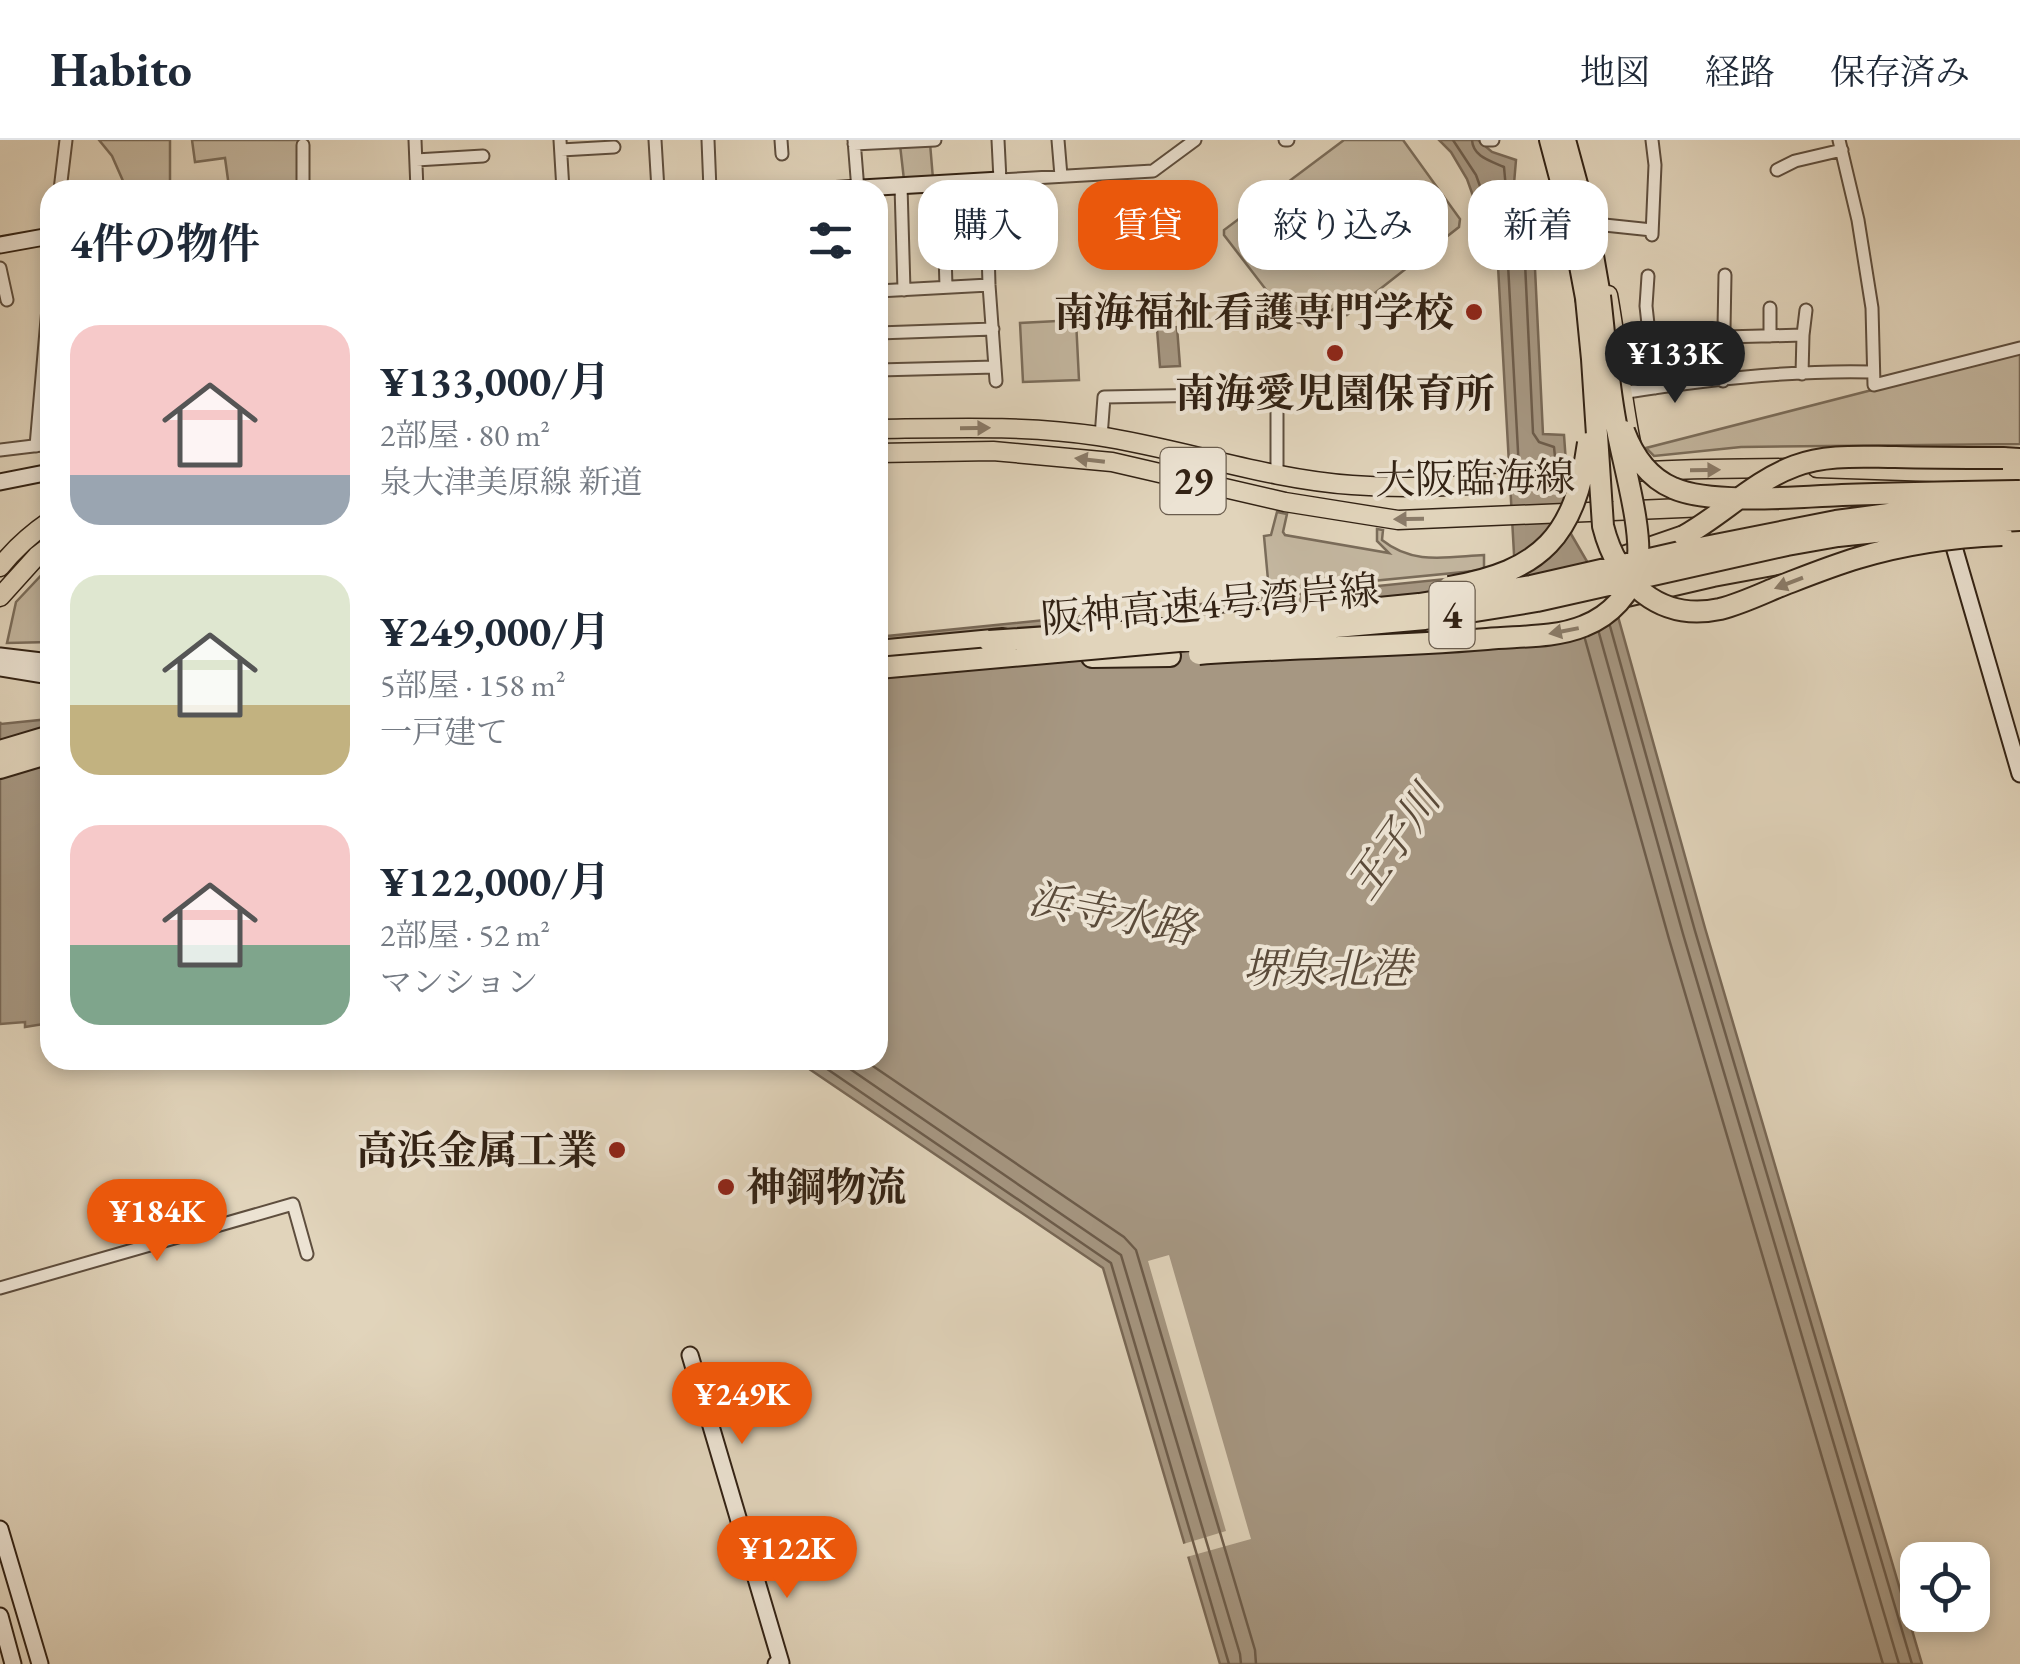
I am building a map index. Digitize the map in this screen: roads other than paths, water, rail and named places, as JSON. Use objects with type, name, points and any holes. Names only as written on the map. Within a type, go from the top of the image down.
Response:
[{"type":"highway","points":[[1550,140],[1593,297],[1625,436],[1643,465],[1661,482],[1699,496],[2020,495]]},
{"type":"highway","points":[[1564,140],[1587,221],[1603,526],[1619,568],[1638,589],[1649,598],[1677,608],[1708,611],[1862,556],[1947,539],[2020,531]]},
{"type":"highway","points":[[989,641],[1178,616],[1415,592],[1492,577],[1522,565],[1546,547],[1564,525],[1581,482],[1590,423],[1593,297]]},
{"type":"highway","points":[[888,668],[1433,643],[1556,633],[1593,622],[1622,598],[1634,576],[1638,543],[1593,297]]},
{"type":"highway","points":[[1476,596],[1624,557],[1684,536],[1764,482],[1813,461],[1848,457],[2014,463]]},
{"type":"highway","name":"阪神高速4号湾岸線","points":[[888,651],[1179,628],[1476,596],[1836,521],[1896,513],[2020,506]]},
{"type":"highway","name":"阪神高速4号湾岸線","points":[[888,668],[1425,619],[1538,601],[1821,539],[1898,528],[2020,520]]},
{"type":"highway","points":[[1292,648],[1509,622],[1740,570],[1950,535]]},
{"type":"highway","points":[[0,751],[40,739]]},
{"type":"highway","points":[[0,768],[40,756]]},
{"type":"main road","points":[[1540,140],[1555,183],[1577,276],[1610,474],[1628,511]]},
{"type":"main road","points":[[1574,140],[1584,180]]},
{"type":"main road","points":[[1603,270],[1637,471],[1628,511]]},
{"type":"main road","name":"大阪臨海線","points":[[888,429],[992,428],[1101,436],[1278,475],[1366,486],[1505,484],[1637,471],[1839,467],[1964,472],[2014,463]]},
{"type":"main road","name":"大阪臨海線","points":[[888,453],[992,451],[1112,462],[1286,502],[1398,520],[2020,495]]},
{"type":"main road","points":[[0,566],[40,528]]},
{"type":"main road","points":[[1950,535],[2020,531]]},
{"type":"main road","points":[[0,596],[40,555]]},
{"type":"street","points":[[61,180],[66,140]]},
{"type":"street","points":[[415,140],[417,180]]},
{"type":"street","points":[[655,140],[657,180]]},
{"type":"street","points":[[708,140],[710,180]]},
{"type":"street","points":[[857,180],[854,142],[934,140]]},
{"type":"street","points":[[998,140],[993,180],[1153,171],[1195,140]]},
{"type":"street","points":[[1058,140],[1061,176]]},
{"type":"street","points":[[1486,140],[1493,140]]},
{"type":"street","points":[[1608,226],[1652,233],[1652,140]]},
{"type":"street","points":[[303,180],[304,145]]},
{"type":"street","points":[[563,180],[561,145],[614,147]]},
{"type":"street","points":[[1778,170],[1840,145],[1858,220],[1872,308],[1874,385],[2020,348]]},
{"type":"street","points":[[416,160],[483,156]]},
{"type":"street","points":[[888,187],[918,185]]},
{"type":"street","points":[[901,186],[904,290]]},
{"type":"street","points":[[0,246],[40,238]]},
{"type":"street","points":[[0,268],[8,300]]},
{"type":"street","points":[[945,270],[946,288]]},
{"type":"street","points":[[990,270],[996,381]]},
{"type":"street","points":[[1722,380],[1726,275]]},
{"type":"street","points":[[1648,276],[1646,306],[1655,388]]},
{"type":"street","points":[[888,291],[989,285]]},
{"type":"street","points":[[1770,308],[1770,336]]},
{"type":"street","points":[[1802,374],[1806,310]]},
{"type":"street","points":[[888,333],[992,329]]},
{"type":"street","points":[[1650,340],[1804,335]]},
{"type":"street","points":[[888,370],[996,367]]},
{"type":"street","points":[[1622,393],[1722,380],[1872,372]]},
{"type":"street","points":[[1101,436],[1104,397],[1277,394],[1278,475]]},
{"type":"street","points":[[0,450],[40,445]]},
{"type":"street","points":[[0,482],[40,474]]},
{"type":"street","points":[[1942,500],[2020,774]]},
{"type":"street","points":[[0,656],[40,661]]},
{"type":"street","points":[[0,668],[40,674]]},
{"type":"street","points":[[0,1288],[293,1204],[308,1254]]},
{"type":"street","points":[[690,1355],[781,1662],[776,1664]]},
{"type":"street","points":[[0,1529],[40,1664]]},
{"type":"street","points":[[0,1616],[14,1664]]},
{"type":"water","name":"堺泉北港","points":[[1439,140],[1478,140],[1492,152],[1516,160],[1514,180],[1467,179]]},
{"type":"water","name":"堺泉北港","points":[[1498,270],[1535,270],[1543,434],[1564,435],[1571,534],[1617,613],[1705,928],[1900,1589],[1900,1632],[1913,1632],[1922,1664],[1220,1664],[1103,1268],[811,1070],[888,1070],[888,636],[1515,572]]},
{"type":"water","points":[[1177,327],[1180,366],[1160,367],[1157,329]]},
{"type":"water","points":[[40,720],[40,1025],[25,1027],[25,1022],[0,1024],[1,724]]},
{"type":"place","name":"南海福祉看護専門学校","points":[[1474,312]]},
{"type":"place","name":"南海愛児園保育所","points":[[1335,353]]},
{"type":"place","name":"高浜金属工業","points":[[617,1150]]},
{"type":"place","name":"神鋼物流","points":[[726,1187]]},
{"type":"water label","name":"王子川","points":[[1393,842]]},
{"type":"water label","name":"浜寺水路","points":[[1112,913]]}]
